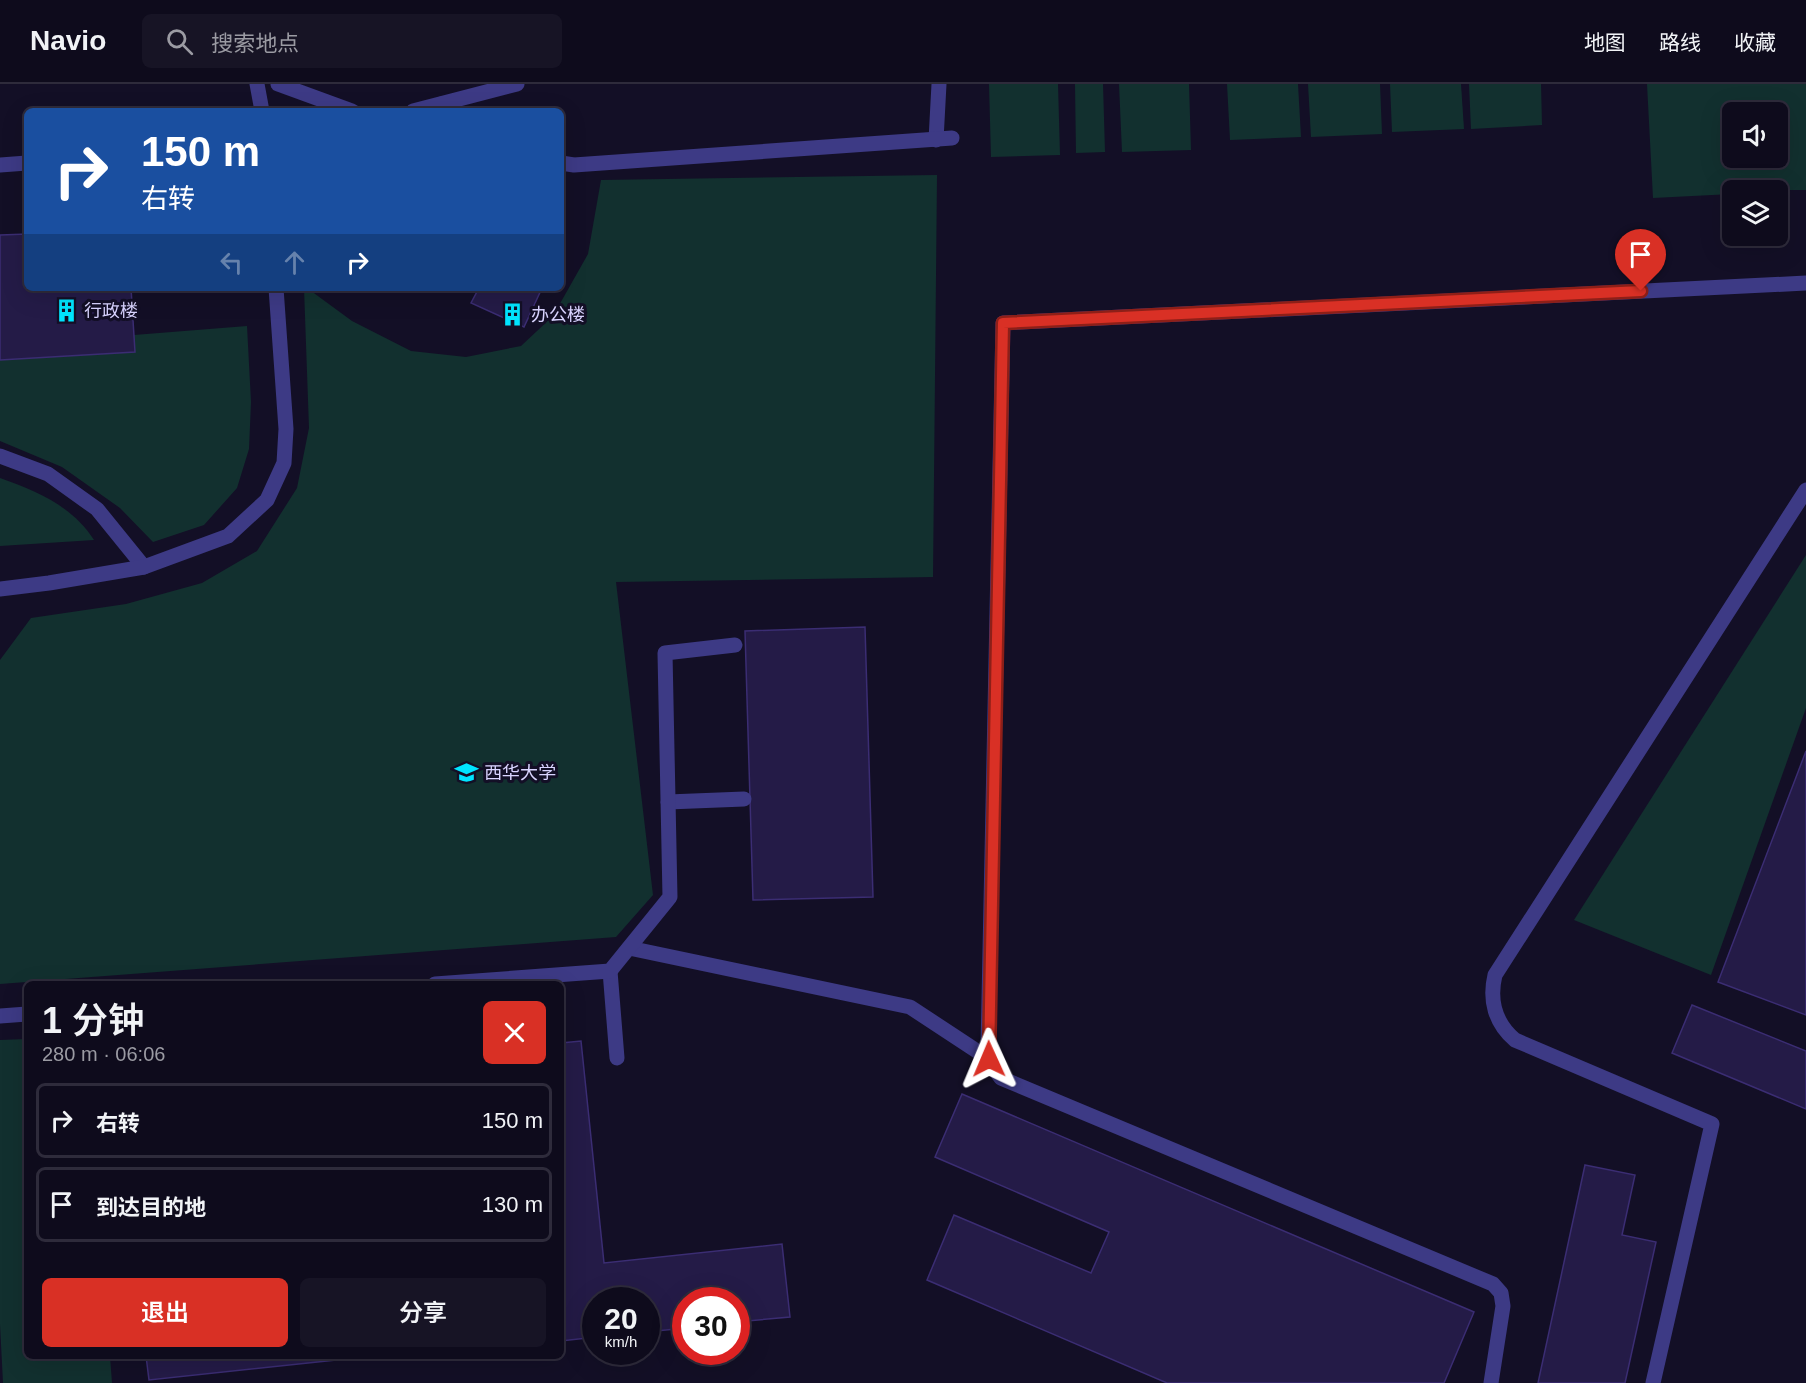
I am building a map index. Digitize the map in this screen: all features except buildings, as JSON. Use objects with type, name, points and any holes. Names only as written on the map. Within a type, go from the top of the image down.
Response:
[{"type":"street","points":[[257,84],[261,108]]},
{"type":"street","points":[[278,84],[344,108]]},
{"type":"street","points":[[448,107],[517,84]]},
{"type":"street","points":[[564,163],[574,165],[944,139],[939,84]]},
{"type":"street","points":[[0,165],[24,163]]},
{"type":"street","points":[[1491,1383],[1503,1306],[1501,1293],[1493,1284],[1001,1078],[993,1069],[989,1059],[1003,323],[1806,283]]},
{"type":"street","points":[[0,589],[144,567],[228,537],[267,500],[284,464],[286,429],[276,291]]},
{"type":"street","points":[[0,456],[48,474],[97,509],[144,567]]},
{"type":"street","points":[[1653,1383],[1712,1124],[1515,1040],[1502,1027],[1497,1017],[1492,986],[1495,975],[1806,490]]},
{"type":"street","points":[[617,1058],[610,971],[670,897],[665,653],[735,645]]},
{"type":"street","points":[[668,802],[744,799]]},
{"type":"street","points":[[628,948],[910,1007],[989,1059]]},
{"type":"street","points":[[475,981],[610,971]]},
{"type":"street","points":[[0,1017],[24,1014]]},
{"type":"green space","points":[[989,84],[1058,84],[1060,155],[991,157]]},
{"type":"green space","points":[[1075,84],[1103,84],[1105,152],[1076,153]]},
{"type":"green space","points":[[1119,84],[1189,84],[1191,150],[1122,152]]},
{"type":"green space","points":[[1227,84],[1298,84],[1301,137],[1230,140]]},
{"type":"green space","points":[[1308,84],[1380,84],[1382,134],[1311,137]]},
{"type":"green space","points":[[1390,84],[1461,84],[1464,129],[1392,132]]},
{"type":"green space","points":[[1469,84],[1541,84],[1542,125],[1471,129]]},
{"type":"green space","points":[[1647,84],[1806,84],[1806,190],[1788,190],[1788,180],[1722,180],[1722,195],[1653,198]]},
{"type":"green space","points":[[937,175],[933,577],[616,582],[653,895],[616,937],[0,984],[0,660],[31,618],[126,604],[202,583],[257,551],[297,488],[309,428],[304,291],[311,291],[352,321],[411,351],[466,357],[521,346],[553,316],[588,254],[601,180]]},
{"type":"green space","points":[[247,326],[251,402],[249,449],[237,488],[204,525],[153,542],[120,508],[62,467],[0,441],[0,360],[134,352],[134,335]]},
{"type":"green space","points":[[0,478],[53,501],[75,518],[94,540],[0,546]]},
{"type":"green space","points":[[1806,555],[1806,708],[1711,975],[1574,920]]},
{"type":"green space","points":[[24,1039],[24,1359],[110,1359],[112,1383],[3,1383],[0,1324],[0,1040]]},
{"type":"place","name":"行政楼","points":[[66,311]]},
{"type":"place","name":"办公楼","points":[[513,315]]},
{"type":"place","name":"西华大学","points":[[466,773]]},
{"type":"route","points":[[989,1059],[1003,323],[1641,291]]}]
